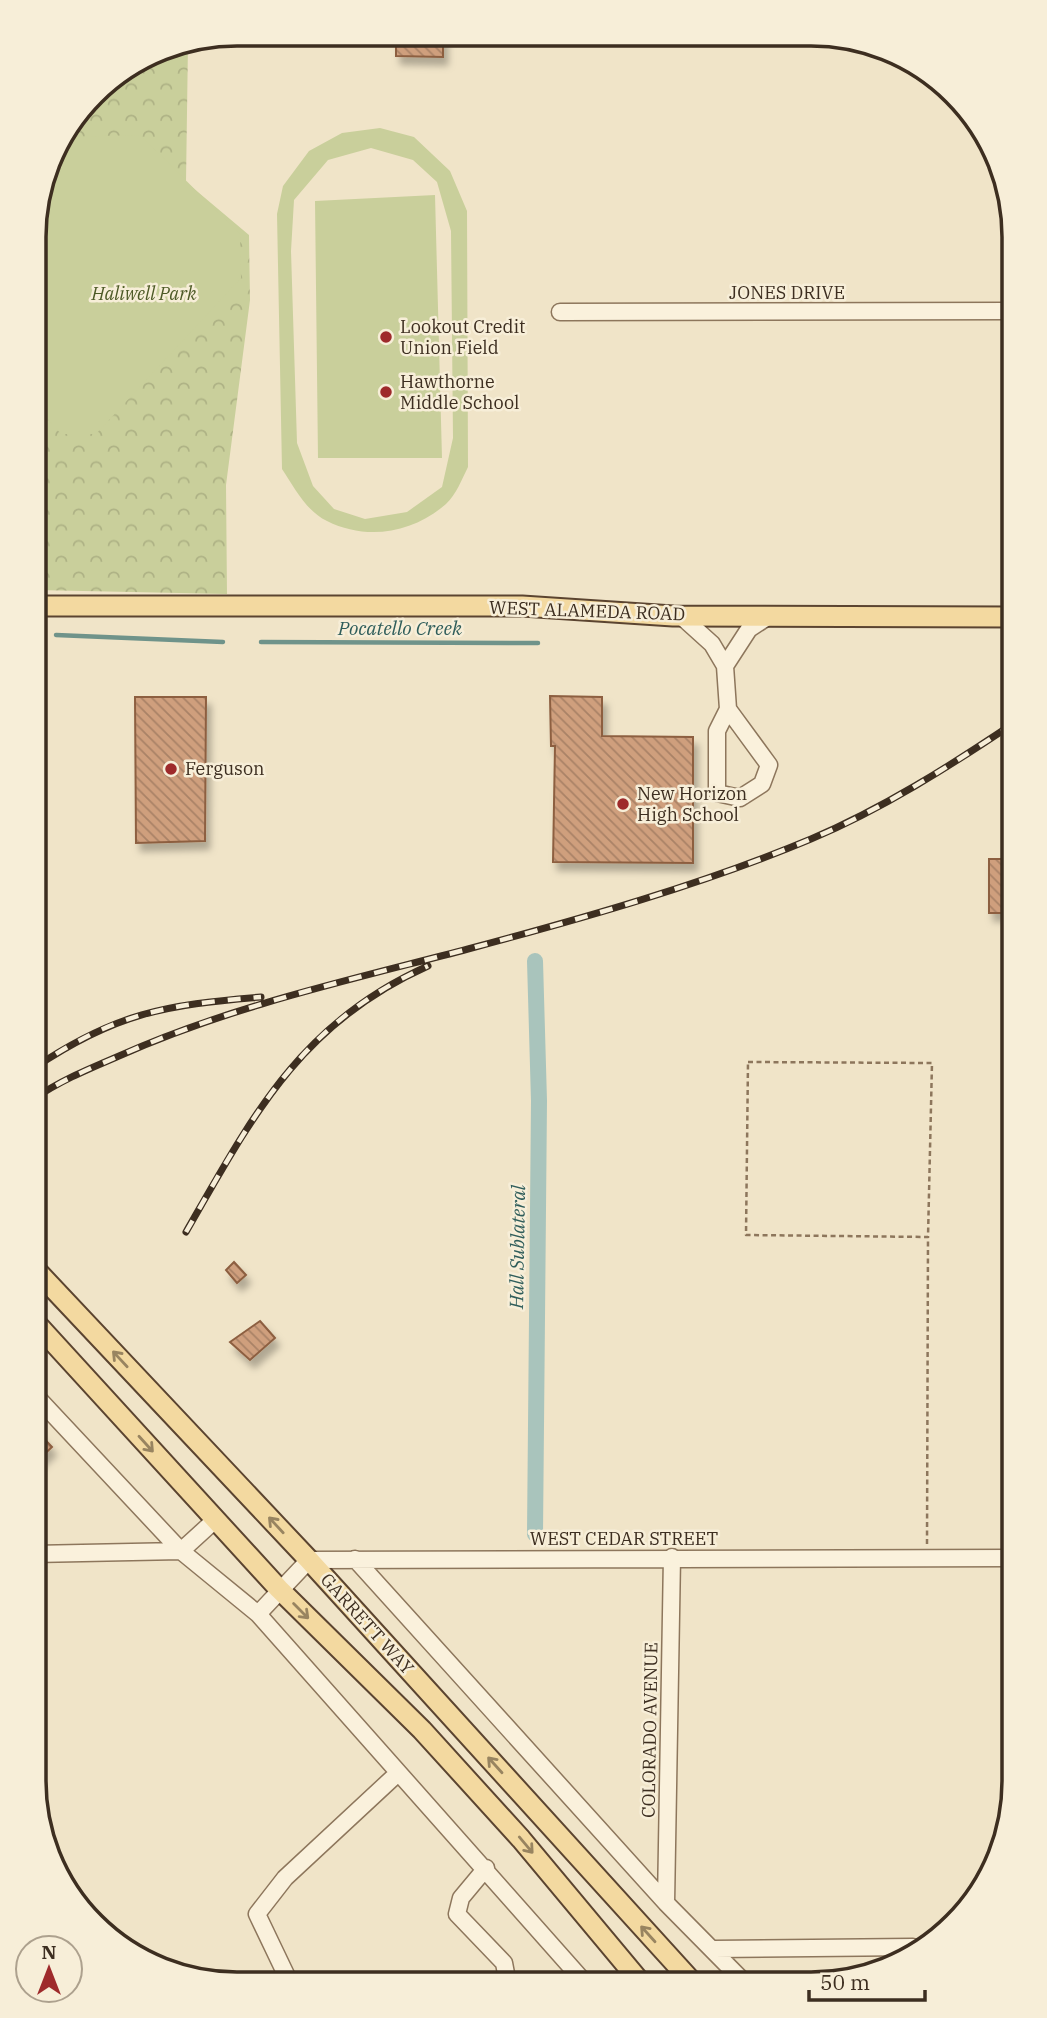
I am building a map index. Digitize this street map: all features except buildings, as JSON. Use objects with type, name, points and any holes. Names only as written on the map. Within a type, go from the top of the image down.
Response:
[{"type":"main road","name":"WEST ALAMEDA ROAD","points":[[46,607],[522,607],[681,616],[1002,617]]},
{"type":"main road","name":"GARRETT WAY","points":[[46,1281],[309,1560],[683,1972]]},
{"type":"main road","name":"GARRETT WAY","points":[[46,1334],[279,1589],[422,1730],[521,1839],[632,1972]]},
{"type":"street","name":"JONES DRIVE","points":[[560,312],[1002,311]]},
{"type":"street","points":[[681,616],[712,644],[725,666],[728,709],[717,731],[717,793],[740,798],[762,784],[769,765],[728,709]]},
{"type":"street","points":[[725,666],[749,629],[769,616]]},
{"type":"street","points":[[46,1407],[181,1552],[258,1614],[576,1972]]},
{"type":"street","points":[[46,1554],[181,1552],[215,1520]]},
{"type":"street","name":"COLORADO AVENUE","points":[[666,1903],[672,1558]]},
{"type":"street","name":"WEST CEDAR STREET","points":[[309,1560],[1001,1558]]},
{"type":"street","points":[[355,1559],[666,1903],[736,1972]]},
{"type":"street","points":[[258,1614],[309,1560]]},
{"type":"street","points":[[285,1972],[257,1914],[285,1878],[398,1773]]},
{"type":"street","points":[[486,1868],[461,1898],[457,1914],[503,1963],[505,1972]]},
{"type":"street","points":[[714,1949],[906,1947]]},
{"type":"path","points":[[927,1558],[928,1237],[932,1063],[748,1062],[747,1235],[928,1237]]},
{"type":"green space","name":"Haliwell Park","points":[[188,52],[186,182],[249,235],[250,300],[226,485],[227,594],[46,590],[46,237],[49,199],[71,141],[85,120],[102,102],[120,85],[141,71]]},
{"type":"green space","points":[[380,128],[414,137],[450,171],[467,211],[468,467],[456,492],[446,504],[419,522],[389,531],[358,531],[320,517],[307,505],[282,469],[277,214],[283,186],[309,151],[342,133]],"holes":[[[371,148],[413,160],[437,182],[451,231],[453,438],[442,487],[407,512],[365,519],[334,509],[313,486],[297,443],[291,251],[294,200],[328,160]]]},
{"type":"green space","points":[[140,135],[240,234],[241,278],[96,434],[61,434],[46,417],[47,212],[56,175],[74,137]]},
{"type":"green space","points":[[435,195],[442,458],[318,458],[315,201]]},
{"type":"waterway","name":"Pocatello Creek","points":[[56,635],[223,642]]},
{"type":"waterway","name":"Pocatello Creek","points":[[261,642],[538,643]]},
{"type":"waterway","name":"Hall Sublateral","points":[[535,961],[539,1101],[535,1534]]},
{"type":"railway","points":[[46,1091],[86,1070],[161,1038],[248,1008],[598,913],[769,856],[837,827],[890,800],[1002,731]]},
{"type":"railway","points":[[186,1232],[258,1112],[284,1077],[313,1045],[345,1015],[384,989],[428,966]]},
{"type":"railway","points":[[46,1060],[90,1035],[142,1015],[168,1008],[261,997]]},
{"type":"place","name":"Lookout Credit Union Field","points":[[386,337]]},
{"type":"place","name":"Hawthorne Middle School","points":[[386,392]]},
{"type":"place","name":"Ferguson","points":[[171,769]]},
{"type":"place","name":"New Horizon High School","points":[[623,804]]}]
